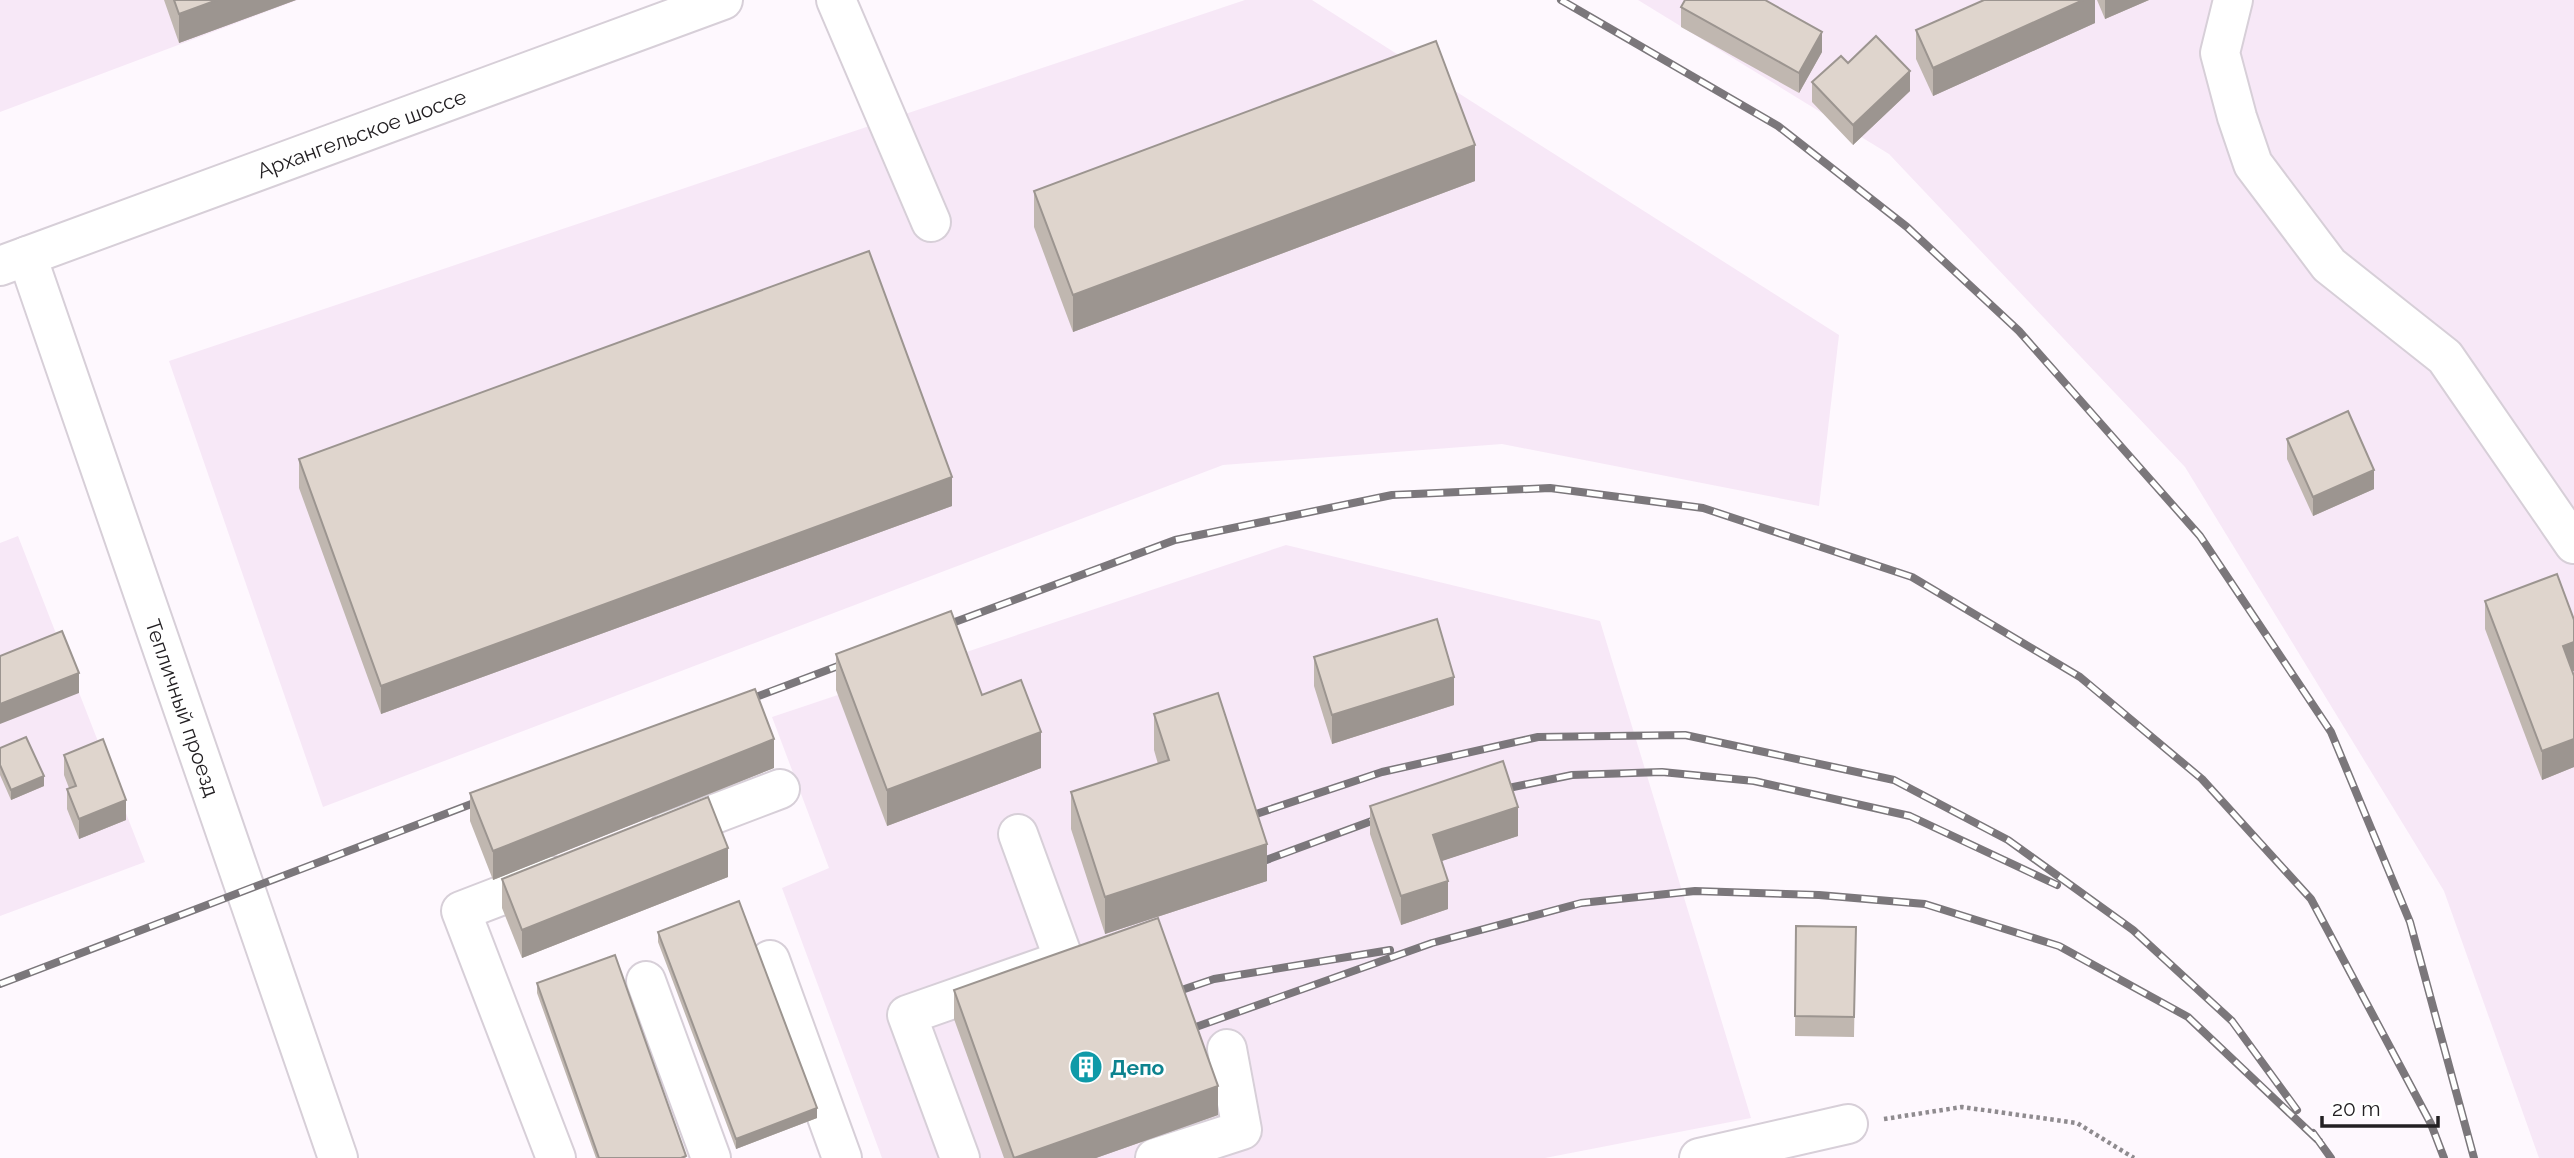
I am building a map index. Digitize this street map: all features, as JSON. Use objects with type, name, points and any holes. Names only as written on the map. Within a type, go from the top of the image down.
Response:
[{"type":"street","name":"Архангельское шоссе","points":[[13,261],[723,0]]},
{"type":"street","points":[[836,0],[931,222]]},
{"type":"street","points":[[2233,0],[2220,53],[2253,164],[2329,265],[2445,356],[2574,544]]},
{"type":"street","name":"Тепличный проезд","points":[[13,261],[338,1158]]},
{"type":"street","points":[[639,843],[780,789]]},
{"type":"street","points":[[960,1158],[907,1015],[1064,960],[1018,834]]},
{"type":"street","points":[[556,1158],[461,911],[588,862]]},
{"type":"street","points":[[770,960],[842,1158]]},
{"type":"street","points":[[646,981],[711,1158]]},
{"type":"street","points":[[1155,1158],[1242,1130],[1227,1049]]},
{"type":"street","points":[[1699,1158],[1848,1124]]},
{"type":"path","points":[[1848,1124],[1962,1107],[2077,1123],[2134,1158]]},
{"type":"shaded area","points":[[0,0],[298,0],[0,112]]},
{"type":"shaded area","points":[[1245,0],[1312,0],[1839,335],[1819,506],[1502,444],[1223,465],[323,807],[169,361]]},
{"type":"shaded area","points":[[1638,0],[2574,0],[2574,1158],[2539,1158],[2444,891],[2185,467],[1889,154]]},
{"type":"shaded area","points":[[18,536],[145,862],[0,916],[0,543]]},
{"type":"shaded area","points":[[1286,545],[1600,621],[1751,1118],[1545,1158],[882,1158],[782,888],[829,868],[772,717]]},
{"type":"building","points":[[174,0],[217,0],[179,14]]},
{"type":"building","points":[[1685,0],[1765,0],[1822,32],[1799,73],[1681,7]]},
{"type":"building","points":[[1984,0],[2083,0],[1933,68],[1916,30]]},
{"type":"building","points":[[1876,36],[1910,71],[1853,125],[1812,82],[1841,56],[1848,63]]},
{"type":"building","points":[[1436,41],[1475,145],[1073,295],[1034,191]]},
{"type":"building","points":[[869,251],[952,477],[381,686],[299,459]]},
{"type":"building","points":[[2348,411],[2374,470],[2313,497],[2287,439]]},
{"type":"building","points":[[2557,574],[2574,620],[2574,642],[2563,646],[2574,676],[2574,739],[2542,751],[2485,601]]},
{"type":"building","points":[[951,611],[982,695],[1021,680],[1041,732],[887,790],[836,654]]},
{"type":"building","points":[[1437,619],[1454,677],[1332,715],[1314,657]]},
{"type":"building","points":[[62,631],[79,673],[0,704],[0,656]]},
{"type":"building","points":[[755,689],[774,739],[493,851],[470,793]]},
{"type":"building","points":[[1218,693],[1267,844],[1105,897],[1071,792],[1169,760],[1154,714]]},
{"type":"building","points":[[26,737],[44,776],[11,790],[0,765],[0,748]]},
{"type":"building","points":[[103,739],[126,800],[79,819],[67,789],[76,786],[64,755]]},
{"type":"building","points":[[1503,761],[1518,807],[1433,835],[1448,881],[1401,896],[1370,806]]},
{"type":"building","points":[[708,797],[728,848],[522,930],[502,879]]},
{"type":"building","points":[[739,901],[817,1108],[736,1139],[658,932]]},
{"type":"building","name":"Депо","points":[[1158,918],[1218,1086],[1014,1158],[954,990]]},
{"type":"building","points":[[1796,926],[1856,927],[1854,1017],[1795,1016]]},
{"type":"building","points":[[615,955],[686,1156],[681,1158],[599,1158],[537,983]]},
{"type":"railway","points":[[1561,0],[1778,126],[1907,227],[2019,331],[2200,536],[2331,732],[2410,922],[2474,1158]]},
{"type":"railway","points":[[936,629],[1175,540],[1392,495],[1550,488],[1703,508],[1912,577],[2080,677],[2202,779],[2311,899],[2431,1124],[2444,1158]]},
{"type":"railway","points":[[740,703],[854,660]]},
{"type":"railway","points":[[1238,820],[1382,772],[1538,737],[1685,735],[1894,780],[2008,840],[2133,930],[2232,1021],[2297,1110]]},
{"type":"railway","points":[[1494,791],[1572,775],[1662,772],[1754,781],[1910,816],[2057,885]]},
{"type":"railway","points":[[0,984],[487,798]]},
{"type":"railway","points":[[1250,866],[1388,815]]},
{"type":"railway","points":[[1179,1033],[1432,943],[1581,903],[1695,891],[1819,895],[1925,904],[2059,946],[2188,1017],[2319,1141]]},
{"type":"railway","points":[[1164,996],[1214,979],[1390,950]]},
{"type":"railway","points":[[2313,1133],[2331,1158]]},
{"type":"place","name":"Депо","points":[[1086,1067]]}]
